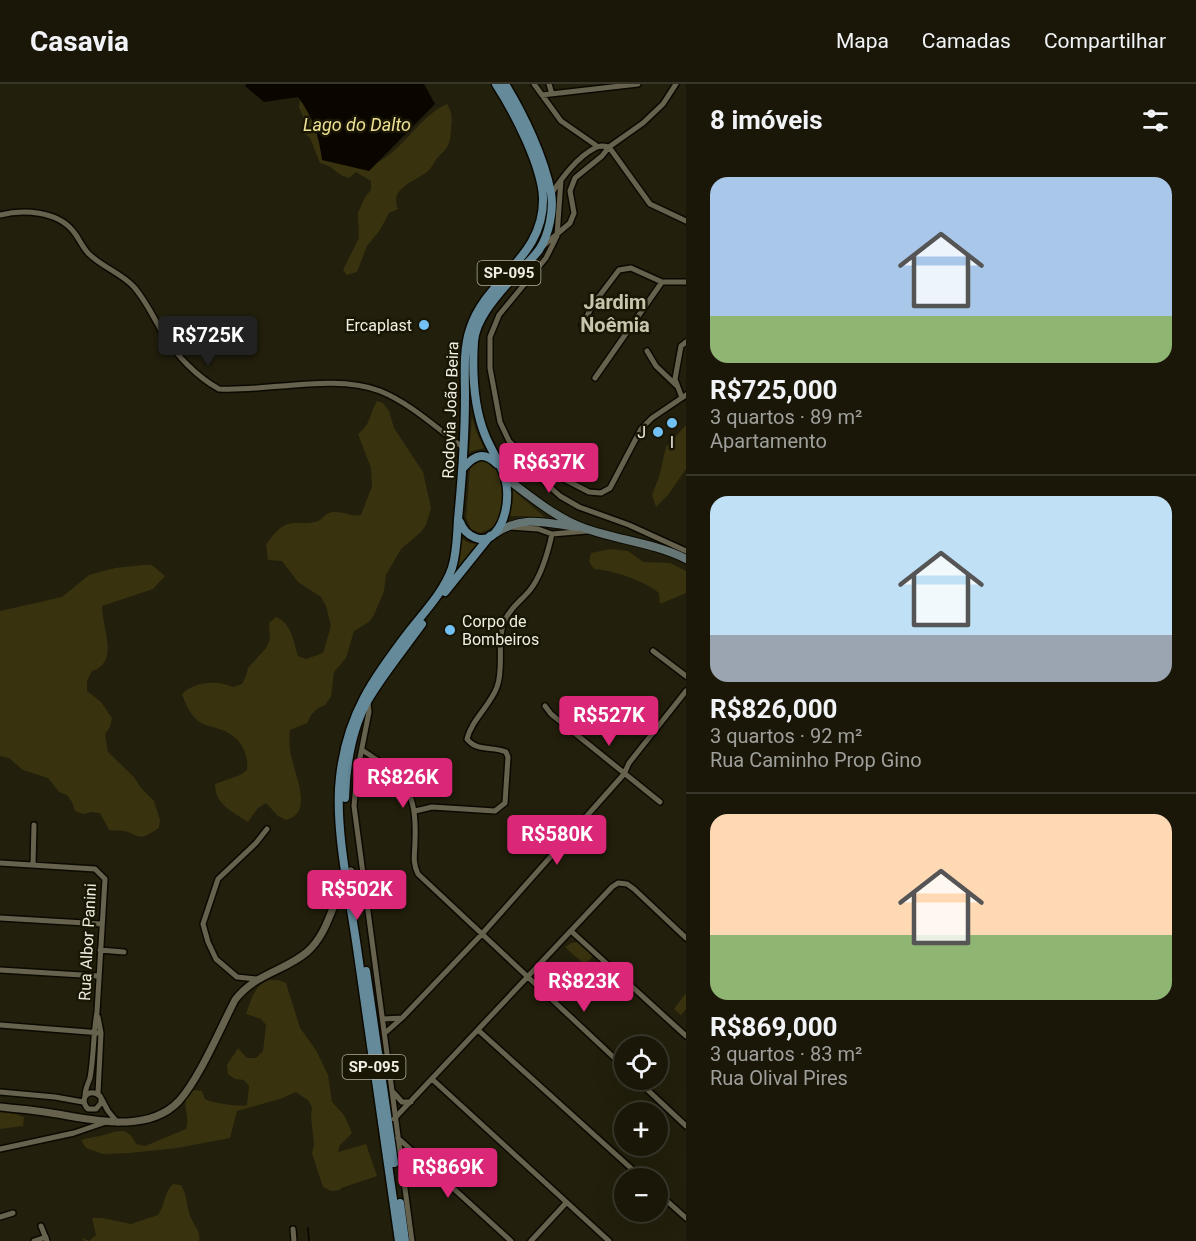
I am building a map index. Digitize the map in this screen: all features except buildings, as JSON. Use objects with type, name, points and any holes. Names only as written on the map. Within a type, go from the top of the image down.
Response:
[{"type":"main road","name":"Rodovia João Beira","points":[[458,519],[464,468],[466,357],[469,330],[481,306],[527,251],[535,237],[541,217],[543,196],[528,146],[496,84]]},
{"type":"main road","name":"Rodovia João Beira","points":[[505,84],[520,107],[543,165],[551,194],[550,221],[539,249],[497,296],[479,323],[474,340],[476,410],[485,436],[506,478]]},
{"type":"main road","points":[[464,468],[472,458],[484,455],[492,459],[501,469]]},
{"type":"main road","points":[[506,478],[540,504],[581,527],[686,559]]},
{"type":"main road","name":"SP-095","points":[[405,1241],[394,1159],[349,893],[344,808],[346,779],[354,736],[368,701],[456,577],[501,524],[507,502],[506,478]]},
{"type":"main road","points":[[458,519],[463,531],[475,538],[493,535],[506,526],[526,521],[581,527]]},
{"type":"main road","name":"SP-095","points":[[399,1241],[394,1137],[389,1125],[349,874],[341,837],[339,780],[351,728],[364,696],[377,674],[442,589],[452,569],[456,552],[458,519]]},
{"type":"street","points":[[534,84],[561,121],[597,146],[609,147],[650,204],[686,221]]},
{"type":"street","points":[[549,84],[552,94]]},
{"type":"street","points":[[542,95],[638,84]]},
{"type":"street","points":[[539,249],[570,223],[574,213],[570,191],[575,178],[602,156],[609,147],[643,123],[663,104],[676,84]]},
{"type":"street","points":[[551,194],[561,180],[597,146]]},
{"type":"street","points":[[561,180],[557,236],[546,258],[499,315],[490,337],[490,368],[500,422],[509,441],[529,461],[538,477],[560,496],[579,507],[629,525],[686,551]]},
{"type":"street","points":[[0,215],[17,211],[28,212],[56,219],[67,225],[90,255],[133,285],[176,352],[219,389],[339,384],[379,390],[409,406],[464,448]]},
{"type":"street","points":[[582,325],[594,303],[619,270],[631,268],[662,282],[686,282]]},
{"type":"street","points":[[595,378],[662,282]]},
{"type":"street","points":[[678,388],[675,379],[677,359],[681,346],[686,342]]},
{"type":"street","points":[[529,461],[589,492],[601,493],[610,488],[641,429],[652,418],[684,396],[656,366],[647,351]]},
{"type":"street","points":[[506,526],[538,529],[552,534],[590,530]]},
{"type":"street","points":[[415,811],[432,807],[495,811],[505,803],[508,758],[506,752],[477,747],[467,739],[499,680],[500,642],[505,619],[516,602],[531,589],[541,569],[552,534]]},
{"type":"street","points":[[653,651],[686,676]]},
{"type":"street","points":[[385,1033],[482,934],[624,774],[629,763],[686,691]]},
{"type":"street","points":[[368,701],[369,712],[357,773],[354,806],[393,1091],[396,1118],[394,1137],[511,1241]]},
{"type":"street","points":[[544,706],[660,802]]},
{"type":"street","points":[[362,750],[397,774],[412,799],[415,811],[414,857],[418,874],[614,1058]]},
{"type":"street","points":[[0,863],[33,865],[34,825]]},
{"type":"street","points":[[257,979],[237,977],[216,959],[208,942],[204,924],[218,879],[256,843],[267,829]]},
{"type":"street","name":"Rua Albor Panini","points":[[33,865],[95,869],[105,879],[97,1012]]},
{"type":"street","points":[[0,1107],[118,1123],[148,1119],[167,1111],[178,1102],[190,1086],[241,992],[257,979],[307,952],[322,932],[349,874]]},
{"type":"street","points":[[389,1125],[618,883],[627,884],[686,938]]},
{"type":"street","points":[[337,897],[344,892],[349,893]]},
{"type":"street","points":[[0,918],[102,924]]},
{"type":"street","points":[[571,931],[686,1036]]},
{"type":"street","points":[[100,950],[124,952]]},
{"type":"street","points":[[0,970],[98,976]]},
{"type":"street","points":[[86,1119],[84,1102],[90,1079],[93,1032],[97,1012]]},
{"type":"street","points":[[0,1092],[84,1102],[91,1110],[100,1106],[101,1033],[97,1012]]},
{"type":"street","points":[[383,1019],[402,1018]]},
{"type":"street","points":[[0,1025],[101,1033]]},
{"type":"street","points":[[478,1030],[631,1168]]},
{"type":"street","points":[[432,1079],[609,1241]]},
{"type":"street","points":[[648,1090],[686,1126]]},
{"type":"street","points":[[393,1091],[402,1102],[411,1102]]},
{"type":"street","points":[[84,1102],[92,1092],[99,1096],[118,1123]]},
{"type":"street","points":[[0,1149],[75,1133],[106,1122]]},
{"type":"street","points":[[394,1159],[412,1164]]},
{"type":"street","points":[[394,1159],[403,1180],[412,1241]]},
{"type":"street","points":[[403,1180],[412,1164],[421,1159]]},
{"type":"street","points":[[668,1202],[686,1218]]},
{"type":"street","points":[[531,1241],[566,1203]]},
{"type":"street","points":[[0,1217],[13,1213]]},
{"type":"street","points":[[34,1241],[46,1239],[41,1226]]},
{"type":"street","points":[[293,1229],[294,1241]]},
{"type":"shaded area","points":[[300,98],[369,165],[389,155],[436,110],[447,104],[451,114],[451,135],[446,149],[429,170],[406,185],[397,195],[398,209],[389,213],[380,230],[367,246],[357,272],[347,275],[343,270],[359,238],[358,213],[371,190],[371,181],[356,172],[349,178],[345,177],[320,163],[310,138],[303,132],[306,124],[299,107]]},
{"type":"shaded area","points":[[377,401],[383,403],[389,411],[394,428],[423,472],[431,508],[426,525],[401,549],[386,575],[384,591],[374,615],[369,622],[354,631],[346,658],[334,672],[331,697],[325,705],[311,715],[307,723],[290,730],[290,752],[301,794],[299,810],[286,820],[278,816],[266,803],[258,808],[248,822],[221,802],[215,784],[247,770],[242,745],[228,733],[199,722],[182,694],[193,686],[206,683],[220,683],[233,687],[242,684],[248,668],[266,648],[270,640],[269,623],[276,617],[289,628],[298,656],[306,659],[323,653],[331,626],[326,606],[321,597],[298,582],[282,561],[268,560],[266,545],[271,537],[285,525],[315,522],[331,512],[361,515],[372,486],[371,468],[358,434],[368,422]]},
{"type":"shaded area","points":[[472,417],[484,448],[469,452]]},
{"type":"shaded area","points":[[686,425],[686,469],[668,495],[656,507],[652,495],[666,447]]},
{"type":"shaded area","points":[[486,457],[500,469],[504,498],[501,515],[497,522],[480,533],[471,529],[466,518],[470,467],[477,460]]},
{"type":"shaded area","points":[[513,490],[547,519],[509,516]]},
{"type":"shaded area","points":[[462,539],[477,544],[457,568]]},
{"type":"shaded area","points":[[610,549],[628,551],[643,562],[670,563],[686,571],[686,593],[660,604],[659,593],[645,584],[620,574],[594,569],[589,562],[591,553]]},
{"type":"shaded area","points":[[152,565],[165,576],[153,589],[102,606],[108,643],[107,652],[105,660],[100,667],[92,671],[87,681],[87,691],[101,702],[112,718],[105,734],[108,752],[134,777],[154,801],[160,820],[159,828],[141,837],[126,831],[109,830],[100,813],[83,814],[75,811],[67,795],[59,792],[48,778],[23,770],[9,758],[0,756],[0,611],[62,597],[89,575],[115,568]]},
{"type":"shaded area","points":[[578,942],[593,956],[585,965],[565,947]]},
{"type":"shaded area","points":[[268,980],[286,983],[300,1028],[316,1050],[328,1075],[332,1102],[344,1115],[352,1133],[340,1145],[338,1152],[366,1144],[377,1176],[340,1190],[331,1191],[323,1187],[312,1153],[314,1144],[312,1108],[309,1101],[296,1092],[237,1111],[230,1138],[177,1148],[130,1153],[103,1154],[86,1148],[81,1140],[121,1131],[129,1134],[136,1144],[145,1146],[186,1129],[186,1094],[194,1090],[202,1091],[205,1099],[213,1102],[247,1105],[249,1086],[244,1080],[235,1079],[228,1074],[227,1065],[238,1048],[247,1058],[256,1058],[263,1051],[266,1025],[261,1019],[246,1014],[256,990]]},
{"type":"shaded area","points":[[686,993],[686,1009],[681,1015],[674,1009]]},
{"type":"shaded area","points":[[0,1112],[24,1117],[23,1126],[0,1129]]},
{"type":"shaded area","points":[[173,1184],[181,1185],[183,1189],[189,1214],[199,1238],[199,1241],[89,1241],[96,1235],[92,1218],[131,1224],[158,1215]]},
{"type":"water","name":"Lago do Dalto","points":[[246,84],[424,84],[435,104],[369,171],[322,160],[314,127],[298,97],[264,102],[245,86]]},
{"type":"waterway","points":[[308,1228],[309,1241]]},
{"type":"place","name":"Ercaplast","points":[[424,325]]},
{"type":"place","name":"I","points":[[672,423]]},
{"type":"place","name":"J","points":[[658,432]]},
{"type":"place","name":"Corpo de Bombeiros","points":[[450,630]]},
{"type":"district","name":"Jardim Noêmia","points":[[615,314]]}]
